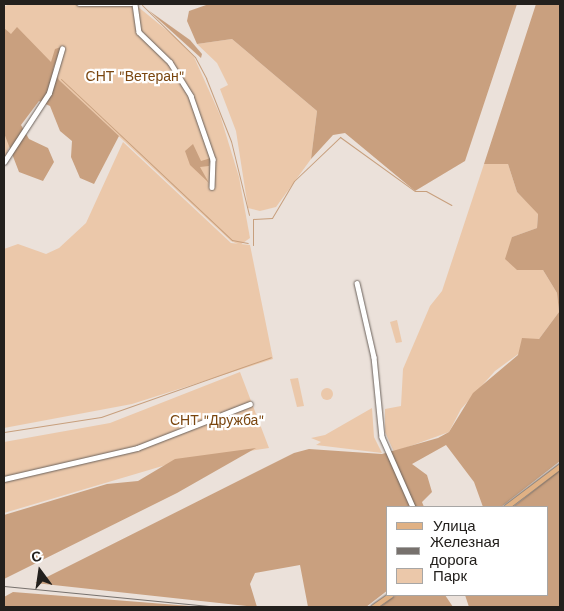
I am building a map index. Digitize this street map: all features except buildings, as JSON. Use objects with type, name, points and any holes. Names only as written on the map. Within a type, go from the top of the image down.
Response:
[{"type":"main road","points":[[507,506],[560,466]]},
{"type":"main road","points":[[373,607],[389,596]]},
{"type":"street","points":[[80,4],[134,4],[139,32],[170,62],[191,96],[213,159],[212,187]]},
{"type":"street","points":[[4,162],[49,93],[62,49]]},
{"type":"street","points":[[358,283],[384,443],[403,477],[413,506]]},
{"type":"street","points":[[4,479],[137,448],[250,404]]},
{"type":"green space","name":"СНТ \"Ветеран\"","points":[[9,4],[137,6],[175,37],[194,57],[220,115],[239,177],[250,238],[240,245],[231,241],[4,29],[4,7]]},
{"type":"green space","points":[[232,39],[317,111],[311,159],[276,207],[260,211],[248,208],[236,131],[220,89],[228,85],[217,63],[197,44]]},
{"type":"green space","points":[[4,133],[11,141],[4,162]]},
{"type":"green space","points":[[123,142],[231,243],[250,245],[273,359],[132,404],[4,428],[4,249],[18,244],[46,254],[59,248],[86,223]]},
{"type":"green space","points":[[484,164],[508,164],[517,192],[538,213],[537,228],[512,237],[517,270],[543,270],[557,293],[559,312],[539,339],[495,371],[461,409],[449,432],[394,452],[385,432],[385,409],[401,406],[403,369],[430,306],[442,291]]},
{"type":"green space","points":[[397,320],[402,342],[396,343],[390,322]]},
{"type":"green space","name":"СНТ \"Дружба\"","points":[[240,372],[269,448],[176,462],[4,513],[4,442],[110,423]]},
{"type":"green space","points":[[298,378],[304,406],[297,407],[290,379]]},
{"type":"green space","points":[[327,388],[333,394],[327,400],[321,394]]},
{"type":"green space","points":[[372,408],[374,437],[382,453],[316,445],[321,442],[311,438],[325,435]]},
{"type":"shaded area","points":[[209,4],[517,4],[465,161],[415,191],[345,133],[333,135],[311,159],[317,111],[232,39],[197,44],[187,21],[189,11]]},
{"type":"shaded area","points":[[536,4],[560,4],[560,461],[502,506],[483,506],[474,482],[446,445],[412,464],[427,475],[432,492],[422,502],[424,506],[386,506],[386,592],[366,607],[308,607],[300,565],[255,573],[250,584],[257,607],[35,583],[294,453],[309,449],[382,454],[438,438],[449,432],[473,393],[518,355],[522,338],[539,339],[559,312],[557,293],[543,270],[517,270],[505,259],[512,237],[537,228],[538,214],[517,192],[508,164],[484,164]]},
{"type":"shaded area","points":[[148,10],[190,40],[202,54],[201,58]]},
{"type":"shaded area","points":[[17,27],[51,62],[55,49],[61,47],[53,69],[59,80],[119,136],[94,184],[80,178],[71,157],[72,141],[60,131],[50,106],[39,101],[21,125],[29,139],[48,148],[54,162],[43,181],[19,172],[4,133],[4,28],[11,34]]},
{"type":"shaded area","points":[[193,144],[201,161],[211,158],[209,166],[200,167],[209,183],[190,165],[185,151]]},
{"type":"shaded area","points":[[256,448],[177,493],[4,579],[4,515],[107,484],[138,481],[175,459]]},
{"type":"shaded area","points":[[560,470],[560,607],[469,607],[465,596],[549,596],[549,506],[514,506]]},
{"type":"shaded area","points":[[13,592],[203,607],[4,607],[4,597]]},
{"type":"shaded area","points":[[395,596],[446,596],[453,607],[380,607]]},
{"type":"waterway","points":[[142,5],[195,57],[206,78],[231,141],[249,215]]},
{"type":"waterway","points":[[61,79],[232,240],[248,243]]},
{"type":"waterway","points":[[253,245],[253,219],[272,218],[294,181],[340,137],[415,191],[426,191],[451,205]]},
{"type":"waterway","points":[[4,432],[101,417],[271,357]]},
{"type":"railway","points":[[4,586],[219,607]]}]
